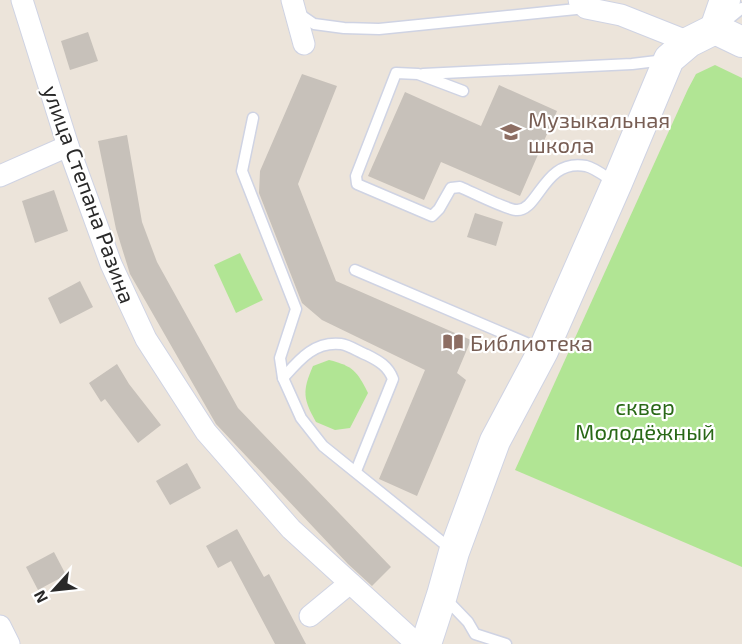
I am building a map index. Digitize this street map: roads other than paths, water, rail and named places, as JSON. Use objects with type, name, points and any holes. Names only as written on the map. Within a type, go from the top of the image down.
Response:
[{"type":"street","name":"улица Степана Разина","points":[[22,0],[68,146],[111,264],[146,339],[206,432],[291,529],[417,644]]},
{"type":"street","points":[[426,644],[454,552],[495,441],[543,351],[617,183],[691,44],[725,0]]},
{"type":"street","points":[[583,4],[621,15],[691,44],[742,42]]},
{"type":"street","points":[[294,6],[303,44]]},
{"type":"street","points":[[0,176],[68,146]]},
{"type":"street","points":[[310,616],[350,583]]},
{"type":"street","points":[[0,626],[9,644]]},
{"type":"lane","points":[[294,6],[314,24],[379,29],[583,4]]},
{"type":"lane","points":[[617,183],[587,166],[567,166],[553,173],[527,207],[517,210],[460,187],[451,188],[439,209],[432,216],[357,184],[356,176],[396,73],[418,74],[632,64],[691,44],[742,8]]},
{"type":"lane","points":[[418,74],[463,91]]},
{"type":"lane","points":[[253,118],[242,171],[296,309],[280,358],[283,378],[301,418],[323,446],[454,552]]},
{"type":"lane","points":[[355,270],[543,351]]},
{"type":"lane","points":[[283,378],[304,354],[321,345],[342,344],[381,362],[390,371],[393,380],[356,471]]},
{"type":"lane","points":[[442,596],[468,622],[475,634],[506,644]]},
{"type":"place","name":"Музыкальная школа","points":[[511,132]]},
{"type":"place","name":"Библиотека","points":[[453,342]]},
{"type":"park label","name":"сквер Молодёжный","points":[[645,419]]}]
